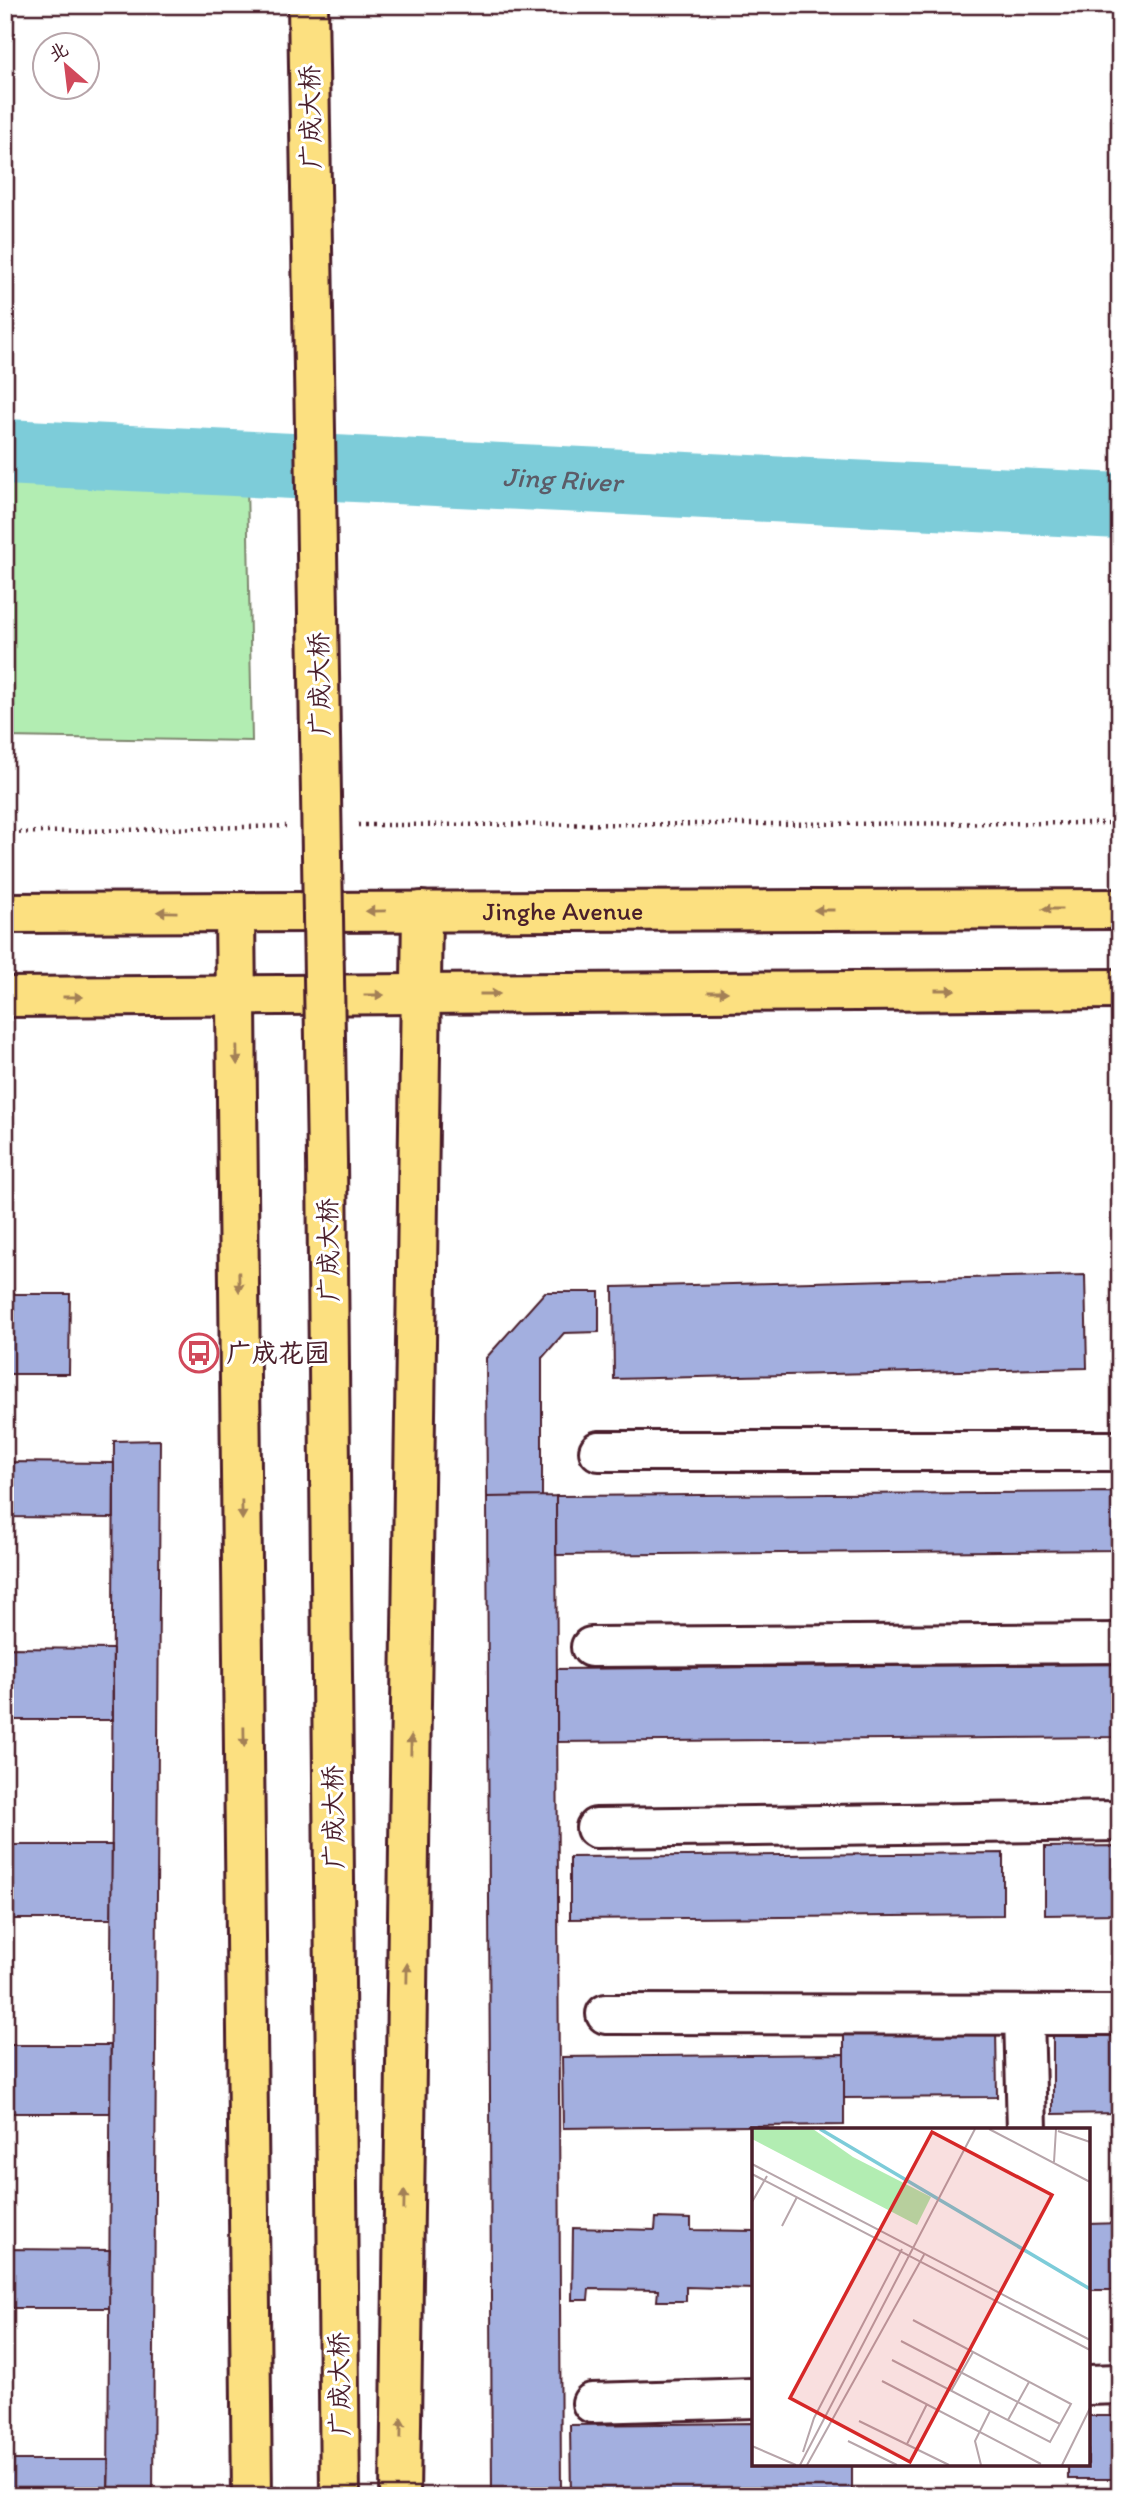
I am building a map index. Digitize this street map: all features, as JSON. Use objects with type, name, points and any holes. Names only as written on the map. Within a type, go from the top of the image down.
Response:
[{"type":"main road","name":"广成大桥","points":[[308,5],[327,1160],[340,2496]]},
{"type":"main road","name":"Jinghe Avenue","points":[[5,913],[1120,909]]},
{"type":"main road","points":[[400,2496],[422,911]]},
{"type":"main road","points":[[235,913],[252,2496]]},
{"type":"main road","points":[[5,997],[1120,989]]},
{"type":"street","points":[[599,1451],[1120,1451]]},
{"type":"street","points":[[591,1647],[1120,1643]]},
{"type":"street","points":[[597,1828],[1120,1821]]},
{"type":"street","points":[[606,2014],[1120,2015]]},
{"type":"street","points":[[1024,2015],[1027,2128]]},
{"type":"street","points":[[1090,2385],[1120,2384]]},
{"type":"street","points":[[592,2403],[752,2398]]},
{"type":"path","points":[[358,825],[1120,823]]},
{"type":"path","points":[[5,833],[290,826]]},
{"type":"green space","points":[[5,481],[247,483],[252,741],[5,737]]},
{"type":"building","points":[[1085,1275],[1087,1368],[614,1379],[613,1287]]},
{"type":"building","points":[[545,1292],[599,1292],[599,1332],[564,1333],[542,1358],[542,1496],[487,1497],[486,1358]]},
{"type":"building","points":[[5,1294],[70,1294],[69,1374],[5,1374]]},
{"type":"building","points":[[160,1440],[153,2496],[108,2496],[114,1441]]},
{"type":"building","points":[[5,1462],[114,1463],[114,1518],[5,1517]]},
{"type":"building","points":[[1120,1492],[1120,1550],[556,1555],[556,1496]]},
{"type":"building","points":[[556,1496],[561,2496],[492,2496],[487,1497]]},
{"type":"building","points":[[5,1648],[113,1649],[113,1720],[5,1720]]},
{"type":"building","points":[[1120,1664],[1120,1737],[557,1742],[557,1669]]},
{"type":"building","points":[[5,1845],[112,1845],[111,1919],[5,1919]]},
{"type":"building","points":[[1120,1846],[1120,1914],[1045,1915],[1045,1847]]},
{"type":"building","points":[[1003,1853],[1003,1915],[570,1919],[570,1857]]},
{"type":"building","points":[[996,2027],[997,2097],[844,2098],[844,2028]]},
{"type":"building","points":[[1053,2030],[1120,2030],[1120,2113],[1053,2114]]},
{"type":"building","points":[[5,2045],[111,2045],[110,2113],[5,2113]]},
{"type":"building","points":[[844,2054],[844,2125],[563,2128],[562,2057]]},
{"type":"building","points":[[656,2218],[691,2219],[691,2230],[752,2231],[752,2289],[686,2287],[686,2301],[657,2301],[658,2290],[589,2289],[588,2300],[572,2300],[573,2228],[655,2230]]},
{"type":"building","points":[[1120,2223],[1120,2290],[1090,2290],[1090,2224]]},
{"type":"building","points":[[5,2249],[110,2250],[109,2308],[5,2308]]},
{"type":"building","points":[[1090,2416],[1120,2416],[1120,2479],[1068,2479],[1068,2466],[1090,2466]]},
{"type":"building","points":[[752,2423],[752,2466],[852,2466],[852,2493],[571,2496],[570,2425]]},
{"type":"building","points":[[5,2460],[109,2460],[108,2496],[5,2496]]},
{"type":"waterway","name":"Jing River","points":[[5,452],[1120,506]]},
{"type":"place","name":"广成花园","points":[[199,1353]]}]
